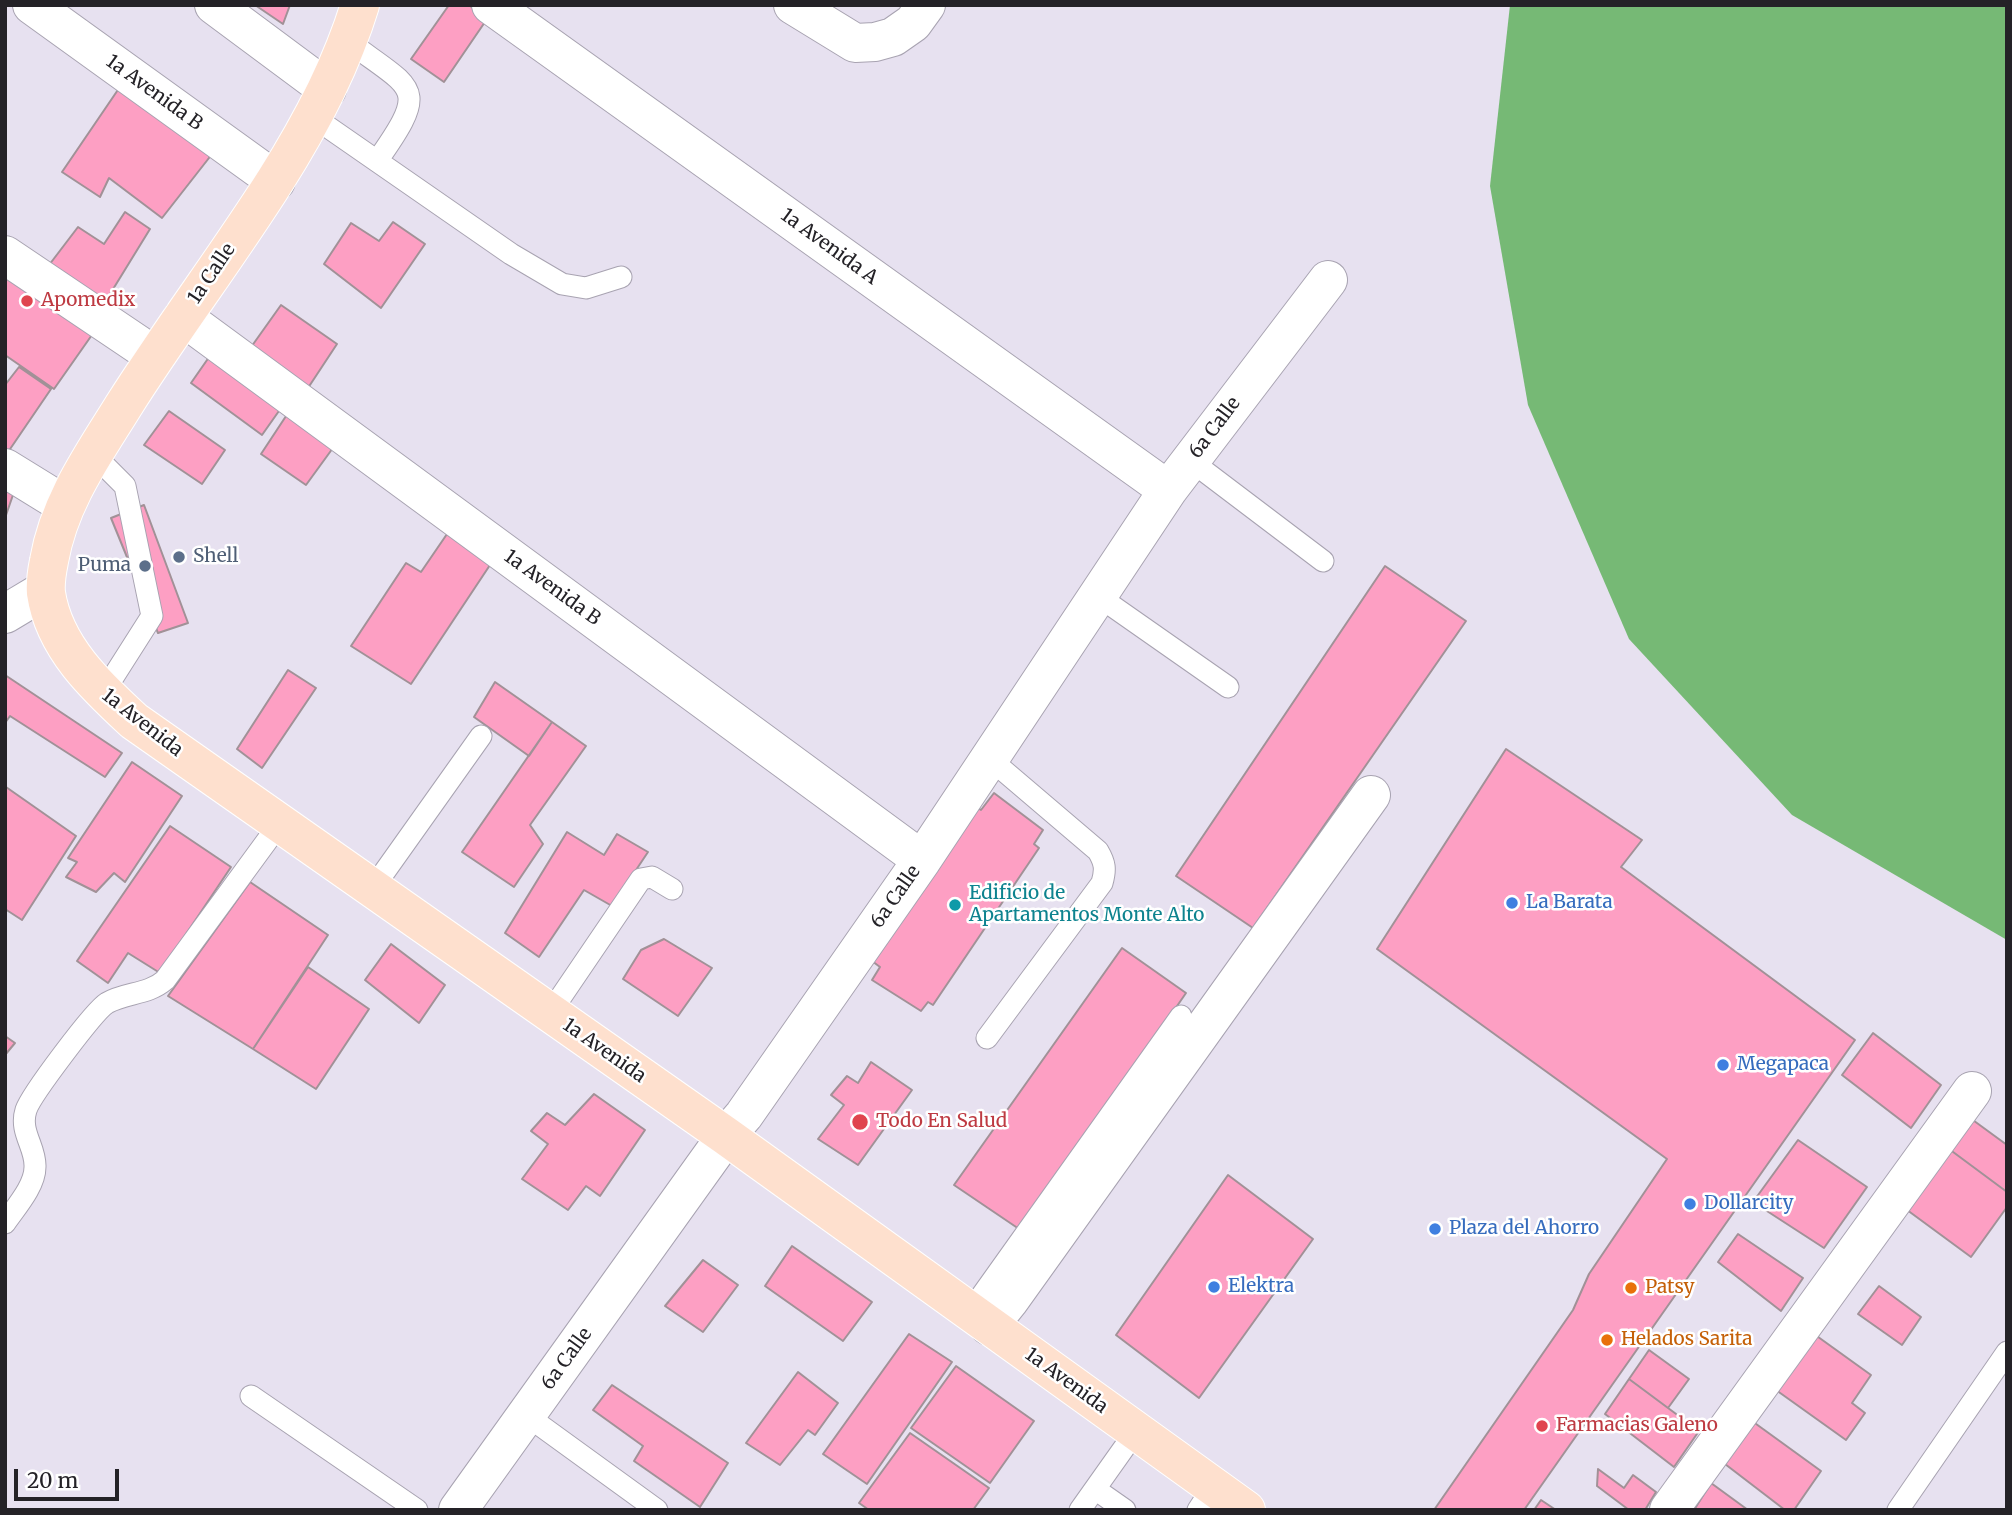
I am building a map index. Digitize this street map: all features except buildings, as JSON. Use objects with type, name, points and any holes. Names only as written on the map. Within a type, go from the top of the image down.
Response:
[{"type":"main road","name":"1a Calle","points":[[59,522],[93,454],[155,356],[276,181],[320,103],[349,42],[360,5]]},
{"type":"main road","name":"1a Avenida","points":[[59,522],[45,590],[57,627],[85,674],[134,721],[726,1136],[1136,1431],[1205,1499],[1246,1510]]},
{"type":"street","name":"1a Avenida B","points":[[32,5],[276,181]]},
{"type":"street","points":[[214,5],[320,103]]},
{"type":"street","name":"1a Avenida A","points":[[491,5],[1179,475]]},
{"type":"street","points":[[793,5],[855,43],[875,42],[893,37],[913,23],[926,5]]},
{"type":"street","points":[[5,255],[155,356]]},
{"type":"street","name":"6a Calle","points":[[458,1510],[726,1136],[744,1115],[922,860],[1179,475],[1328,280]]},
{"type":"street","name":"1a Avenida B","points":[[183,317],[922,860]]},
{"type":"street","points":[[5,468],[59,522]]},
{"type":"street","points":[[5,614],[45,590]]},
{"type":"street","points":[[979,1319],[1009,1301],[1371,795]]},
{"type":"street","points":[[1669,1510],[1972,1091]]},
{"type":"lane","points":[[349,42],[402,81],[410,91],[407,114],[377,161]]},
{"type":"lane","points":[[320,103],[377,161],[511,254],[562,284],[586,288],[621,277]]},
{"type":"lane","points":[[93,454],[125,486],[152,615],[103,693]]},
{"type":"lane","points":[[1179,475],[1323,561]]},
{"type":"lane","points":[[1098,596],[1228,687]]},
{"type":"lane","points":[[373,888],[481,736]]},
{"type":"lane","points":[[987,1038],[1102,883],[1105,872],[1105,864],[1098,851],[990,759]]},
{"type":"lane","points":[[5,1223],[35,1170],[35,1160],[27,1142],[25,1127],[27,1107],[99,1009],[120,997],[146,992],[165,980],[280,823]]},
{"type":"lane","points":[[550,1013],[641,879],[652,877],[672,888]]},
{"type":"lane","points":[[979,1319],[1181,1016]]},
{"type":"lane","points":[[1898,1510],[2007,1352]]},
{"type":"lane","points":[[251,1396],[417,1510]]},
{"type":"lane","points":[[526,1415],[657,1510]]},
{"type":"lane","points":[[1080,1510],[1136,1431]]},
{"type":"lane","points":[[1095,1489],[1125,1510]]},
{"type":"green space","points":[[1510,5],[2007,5],[2007,940],[1792,815],[1629,639],[1528,405],[1490,186]]},
{"type":"place","name":"Apomedix","points":[[27,301]]},
{"type":"place","name":"Shell","points":[[179,557]]},
{"type":"place","name":"Puma","points":[[145,566]]},
{"type":"place","name":"La Barata","points":[[1512,903]]},
{"type":"place","name":"Edificio de Apartamentos Monte Alto","points":[[955,905]]},
{"type":"place","name":"Megapaca","points":[[1723,1065]]},
{"type":"place","name":"Todo En Salud","points":[[860,1122]]},
{"type":"place","name":"Dollarcity","points":[[1690,1204]]},
{"type":"place","name":"Plaza del Ahorro","points":[[1435,1229]]},
{"type":"place","name":"Elektra","points":[[1214,1287]]},
{"type":"place","name":"Patsy","points":[[1631,1288]]},
{"type":"place","name":"Helados Sarita","points":[[1607,1340]]},
{"type":"place","name":"Farmacias Galeno","points":[[1542,1426]]}]
